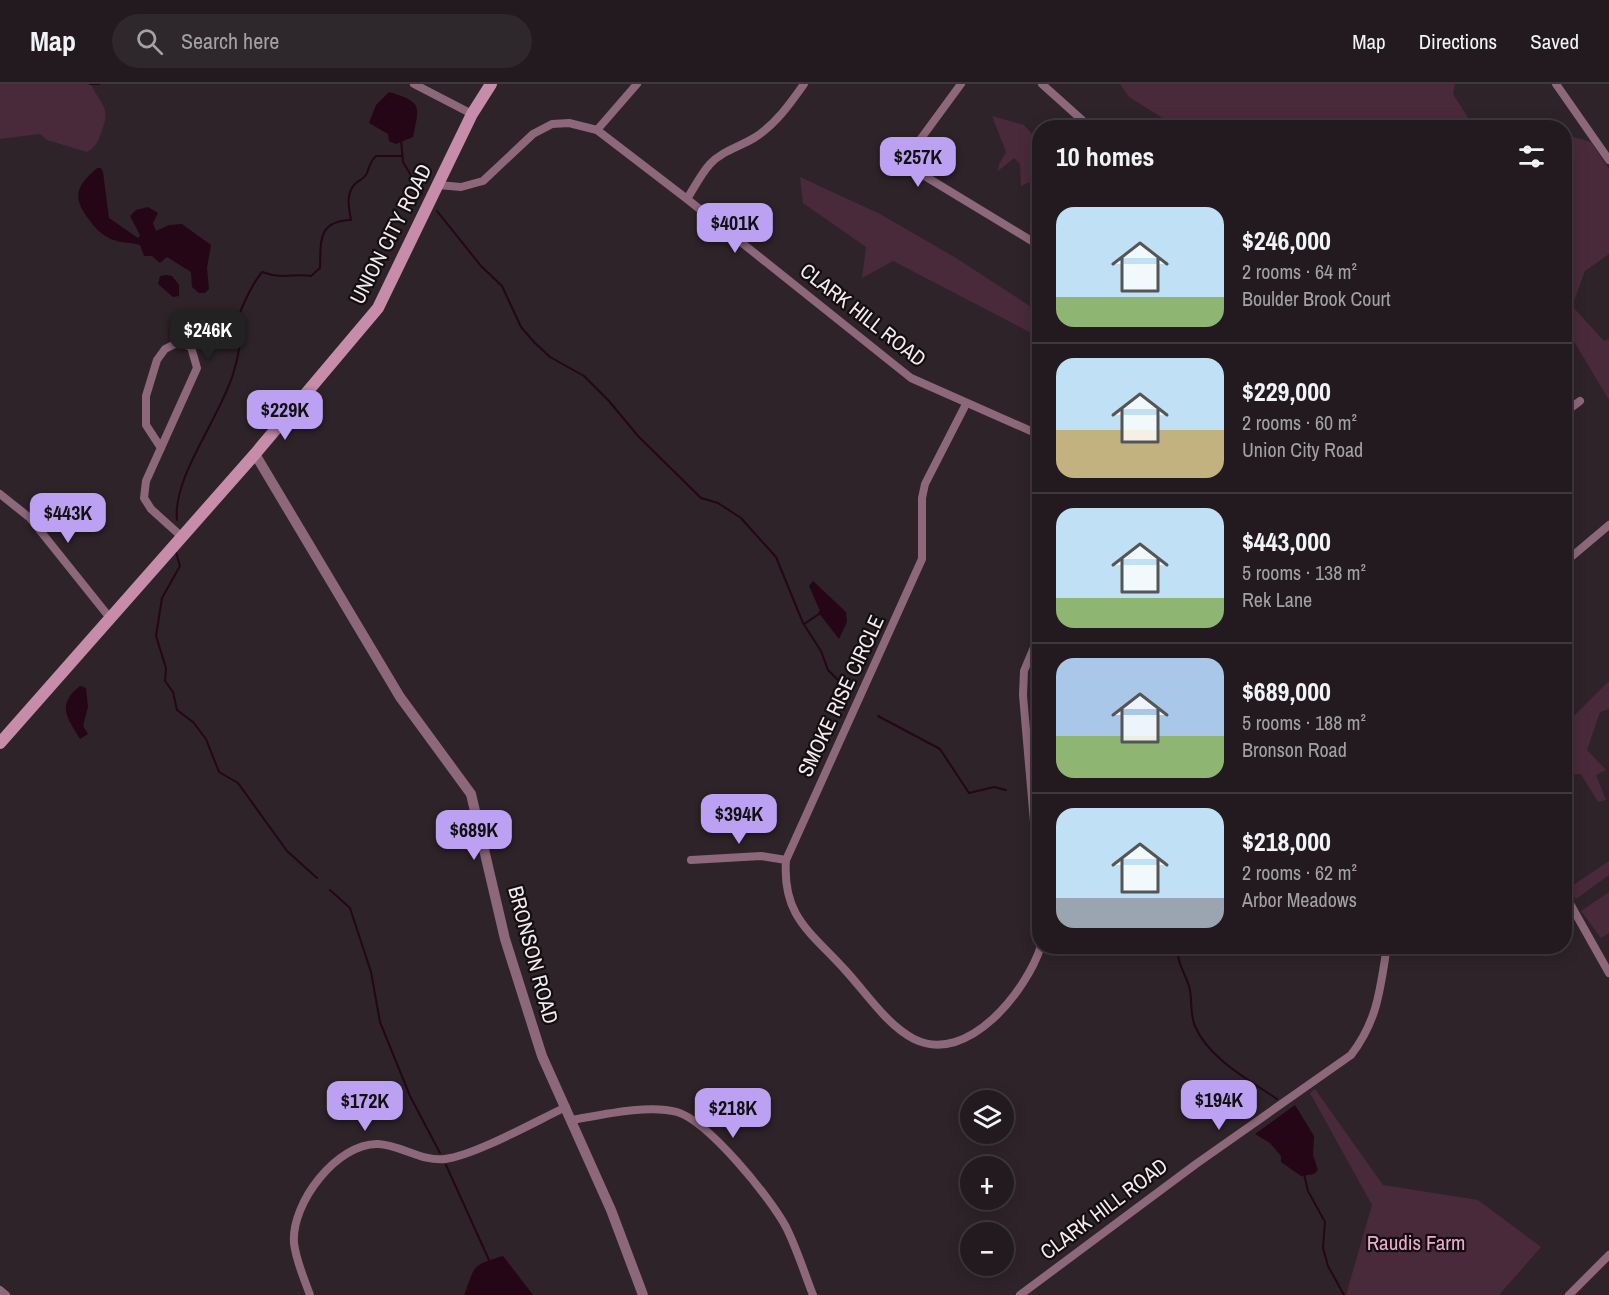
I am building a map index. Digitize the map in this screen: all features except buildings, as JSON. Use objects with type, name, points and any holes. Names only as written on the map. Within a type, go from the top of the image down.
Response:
[{"type":"main road","name":"UNION CITY ROAD","points":[[2,736],[111,618],[255,454],[378,308],[472,114],[490,84]]},
{"type":"street","points":[[414,84],[472,114]]},
{"type":"street","points":[[597,130],[637,84]]},
{"type":"street","points":[[687,199],[710,164],[763,130],[789,106],[804,84]]},
{"type":"street","points":[[962,84],[914,148],[913,160],[923,175],[1032,241]]},
{"type":"street","points":[[1042,84],[1082,120]]},
{"type":"street","points":[[1556,84],[1609,160]]},
{"type":"street","name":"CLARK HILL ROAD","points":[[438,185],[461,187],[483,181],[533,134],[552,124],[568,123],[597,130],[687,199],[910,378],[1032,432]]},
{"type":"street","points":[[161,448],[146,425],[146,396],[158,360],[165,349],[179,342],[190,347],[197,368],[161,448],[146,481],[144,498],[151,509],[182,537]]},
{"type":"street","points":[[1572,407],[1580,401]]},
{"type":"street","name":"SMOKE RISE CIRCLE","points":[[966,404],[925,484],[922,498],[922,559],[919,568],[786,860],[784,885],[796,916],[892,1023],[915,1040],[935,1045],[957,1042],[986,1025],[1022,988],[1034,969],[1039,954]]},
{"type":"street","name":"BRONSON ROAD","points":[[255,454],[400,697],[456,770],[471,794],[520,994],[542,1056],[611,1210],[643,1295]]},
{"type":"street","points":[[0,494],[30,518],[111,618]]},
{"type":"street","points":[[1572,556],[1609,525]]},
{"type":"street","points":[[1032,652],[1024,671],[1023,695],[1032,799]]},
{"type":"street","points":[[691,860],[761,856],[786,860]]},
{"type":"street","points":[[1572,907],[1609,973]]},
{"type":"street","name":"CLARK HILL ROAD","points":[[1020,1295],[1196,1164],[1351,1055],[1364,1037],[1377,1007],[1386,954]]},
{"type":"street","points":[[310,1295],[297,1258],[294,1241],[296,1224],[320,1178],[334,1160],[361,1146],[379,1144],[425,1157],[444,1159],[464,1154],[566,1107]]},
{"type":"street","points":[[572,1120],[657,1111],[675,1112],[692,1118],[735,1161],[783,1222],[797,1250],[813,1295]]},
{"type":"street","points":[[1569,1295],[1609,1255]]},
{"type":"street","points":[[0,1290],[6,1295]]},
{"type":"green space","points":[[0,84],[91,84],[105,112],[99,139],[87,152],[47,140],[40,134],[0,139]]},
{"type":"green space","points":[[1120,84],[1455,84],[1453,94],[1470,120],[1166,120],[1129,97]]},
{"type":"green space","points":[[992,116],[1024,125],[1032,134],[1032,181],[1021,186],[1020,164],[1014,158],[998,171],[1006,152]]},
{"type":"green space","points":[[1572,137],[1591,142],[1609,169],[1609,254],[1585,271],[1572,306]]},
{"type":"green space","points":[[800,177],[880,214],[956,258],[1032,307],[1032,333],[893,261],[862,278],[866,247],[803,203]]},
{"type":"green space","points":[[1572,306],[1604,341],[1609,339],[1609,400],[1572,338]]},
{"type":"green space","points":[[1609,681],[1609,709],[1600,712],[1587,750],[1606,770],[1596,775],[1606,800],[1598,802],[1581,774],[1572,774],[1572,718]]},
{"type":"green space","points":[[1609,861],[1609,875],[1576,899],[1572,893],[1572,886]]},
{"type":"green space","points":[[1609,892],[1609,933],[1601,938],[1581,911]]},
{"type":"green space","name":"Raudis Farm","points":[[1315,1089],[1383,1185],[1478,1200],[1541,1247],[1499,1295],[1346,1295],[1372,1205],[1310,1093]]},
{"type":"shaded area","points":[[389,92],[413,102],[417,111],[413,137],[396,144],[389,141],[388,134],[369,123],[376,105]]},
{"type":"shaded area","points":[[97,168],[101,168],[103,172],[109,218],[138,238],[140,235],[130,216],[136,210],[148,207],[158,213],[153,223],[156,231],[169,225],[182,224],[211,245],[207,268],[209,289],[205,293],[199,293],[192,287],[191,272],[167,257],[160,263],[152,256],[144,256],[140,245],[111,239],[93,225],[80,206],[78,193],[84,181]]},
{"type":"shaded area","points":[[160,276],[172,276],[179,285],[179,296],[173,297],[158,284]]},
{"type":"shaded area","points":[[813,581],[846,612],[847,622],[839,639],[818,612],[820,611],[809,586]]},
{"type":"shaded area","points":[[80,686],[86,688],[88,707],[83,726],[88,734],[80,739],[68,718],[66,705],[68,699]]},
{"type":"shaded area","points":[[1295,1105],[1314,1136],[1313,1155],[1318,1170],[1314,1174],[1301,1176],[1281,1162],[1281,1156],[1270,1143],[1255,1134]]},
{"type":"shaded area","points":[[503,1256],[533,1295],[464,1295],[473,1272],[479,1265]]},
{"type":"waterway","points":[[90,84],[99,84]]},
{"type":"waterway","points":[[401,140],[403,162],[422,194]]},
{"type":"waterway","points":[[177,520],[182,485],[234,371],[239,346],[237,324],[254,284],[262,272],[276,276],[311,276],[320,268],[321,242],[327,229],[332,224],[351,220],[350,191],[366,175],[372,160],[376,156],[402,156]]},
{"type":"waterway","points":[[437,211],[481,266],[502,286],[521,327],[534,342],[550,357],[584,376],[609,401],[638,436],[701,498],[718,503],[741,518],[776,557],[803,623],[821,651],[828,670],[840,682]]},
{"type":"waterway","points":[[176,552],[180,566],[162,598],[156,636],[166,668],[165,681],[173,692],[177,710],[193,722],[206,739],[219,772],[238,783],[287,851],[317,878]]},
{"type":"waterway","points":[[804,624],[819,614]]},
{"type":"waterway","points":[[878,716],[940,749],[969,793],[994,787],[1006,790]]},
{"type":"waterway","points":[[330,890],[350,908],[371,972],[380,1022],[410,1096],[440,1153]]},
{"type":"waterway","points":[[1178,954],[1190,991],[1193,1021],[1201,1038],[1230,1067],[1277,1099]]},
{"type":"waterway","points":[[446,1165],[489,1260]]},
{"type":"waterway","points":[[1304,1174],[1308,1191],[1325,1222],[1323,1248],[1328,1266],[1344,1295]]}]
